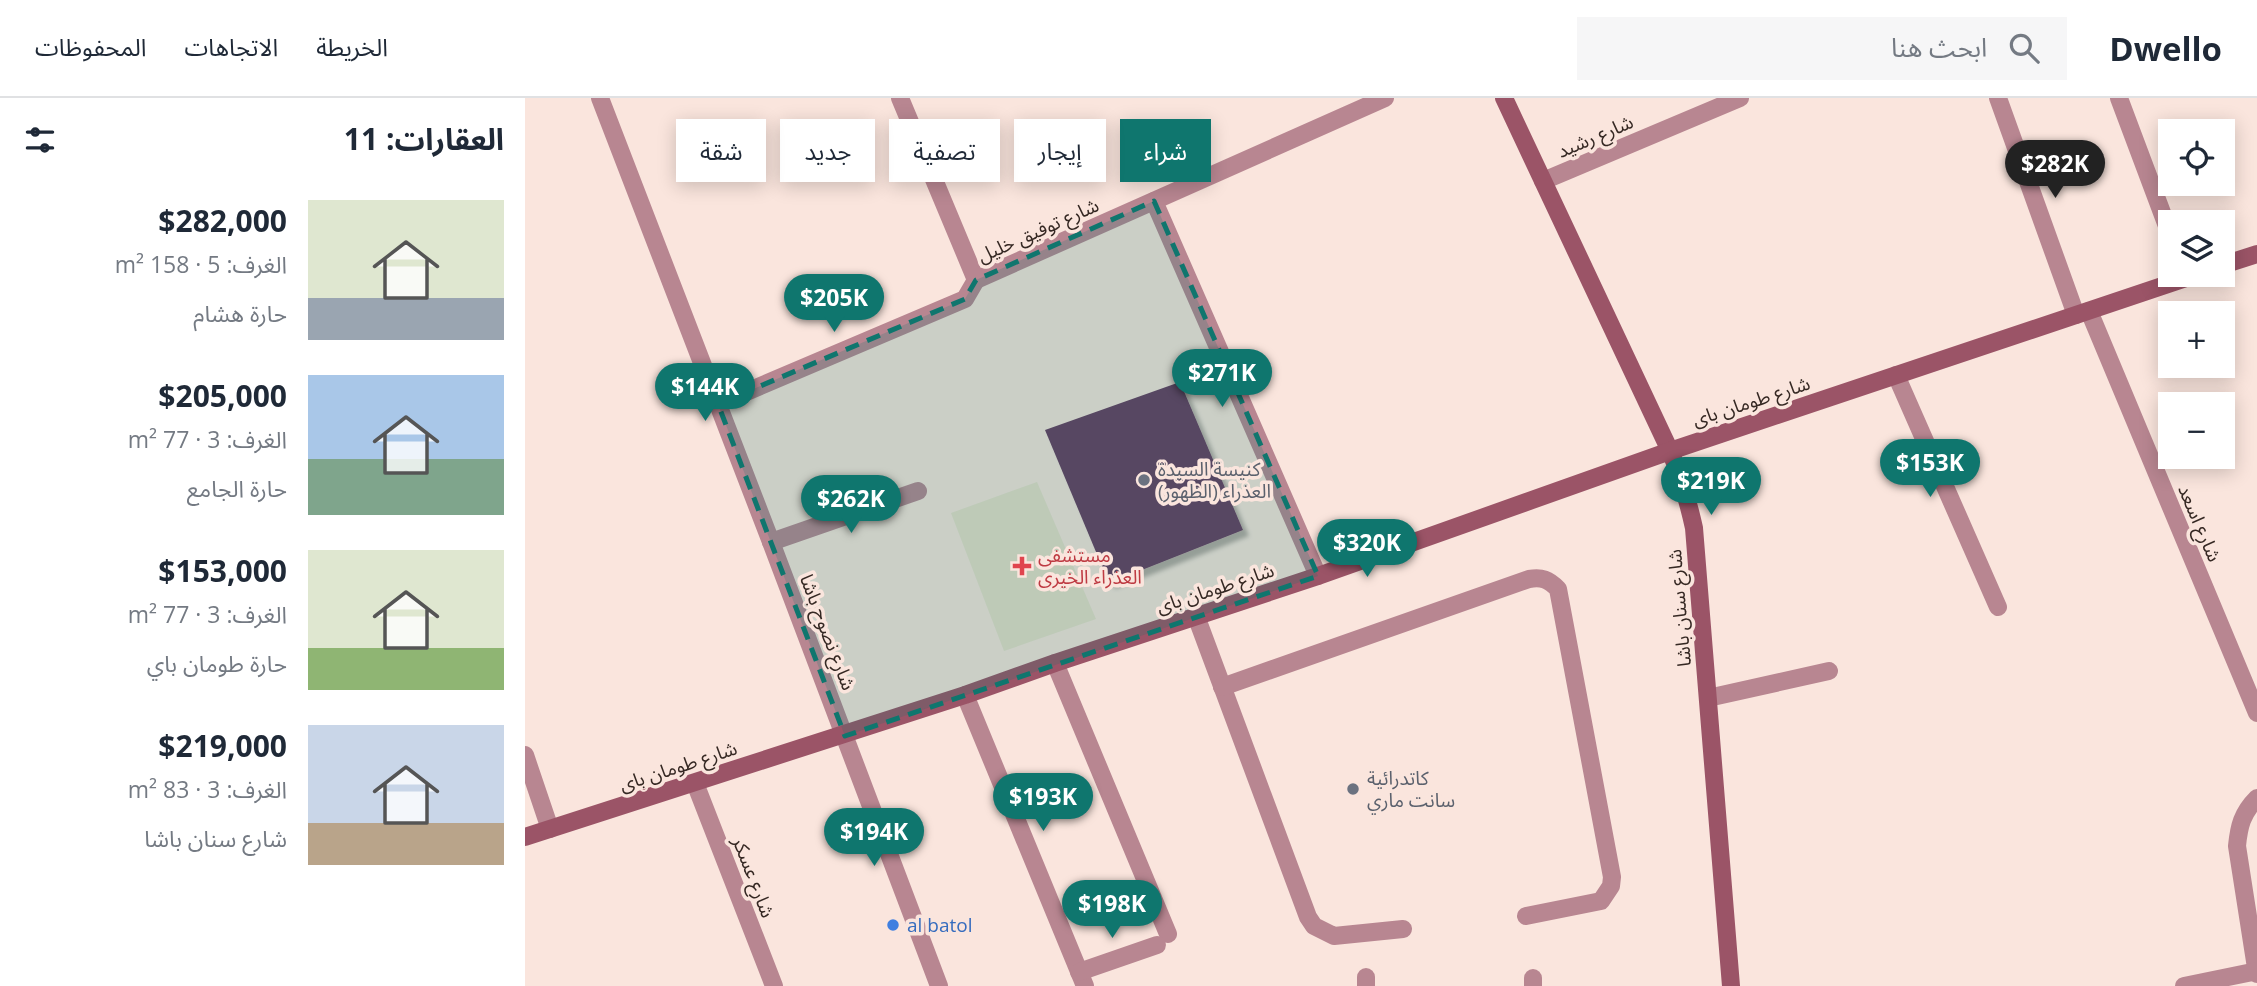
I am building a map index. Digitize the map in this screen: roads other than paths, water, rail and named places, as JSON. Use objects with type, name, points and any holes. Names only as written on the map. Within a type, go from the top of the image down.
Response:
[{"type":"street","name":"شارع نصوح باشا","points":[[600,98],[939,986]]},
{"type":"street","points":[[718,404],[965,299],[976,280],[900,98]]},
{"type":"street","name":"شارع توفيق خليل","points":[[976,280],[1385,98]]},
{"type":"street","name":"شارع سنان باشا","points":[[1504,98],[1670,451],[1680,474],[1694,528],[1731,986]]},
{"type":"street","name":"شارع رشيد","points":[[1543,181],[1740,98]]},
{"type":"street","name":"شارع اسعد","points":[[1998,98],[2082,313],[2257,713]]},
{"type":"street","points":[[2119,98],[2161,210]]},
{"type":"street","points":[[1154,201],[1318,576]]},
{"type":"street","points":[[2235,261],[2257,254]]},
{"type":"street","name":"شارع طومان باى","points":[[525,837],[845,736],[1318,576],[1670,451],[2158,287]]},
{"type":"street","points":[[1896,375],[1998,607]]},
{"type":"street","points":[[771,542],[918,492]]},
{"type":"street","points":[[1222,687],[1529,579],[1542,578],[1549,581],[1558,589],[1612,877],[1611,886],[1601,901],[1526,916]]},
{"type":"street","points":[[1196,616],[1308,917],[1314,926],[1334,936],[1403,929]]},
{"type":"street","points":[[965,695],[1082,979],[1163,939],[1055,663]]},
{"type":"street","points":[[1708,698],[1829,671]]},
{"type":"street","points":[[525,755],[550,829]]},
{"type":"street","name":"شارع عسكر","points":[[695,783],[774,986]]},
{"type":"street","points":[[2183,986],[2257,972],[2237,846],[2239,826],[2247,808],[2257,798]]},
{"type":"place","name":"كنيسة السيدة العذراء (الظهور)","points":[[1144,480]]},
{"type":"place","name":"مستشفى العذراء الخيرى","points":[[1022,566]]},
{"type":"place","name":"كاتدرائية سانت ماري","points":[[1353,789]]},
{"type":"place","name":"al batol","points":[[893,925]]}]
